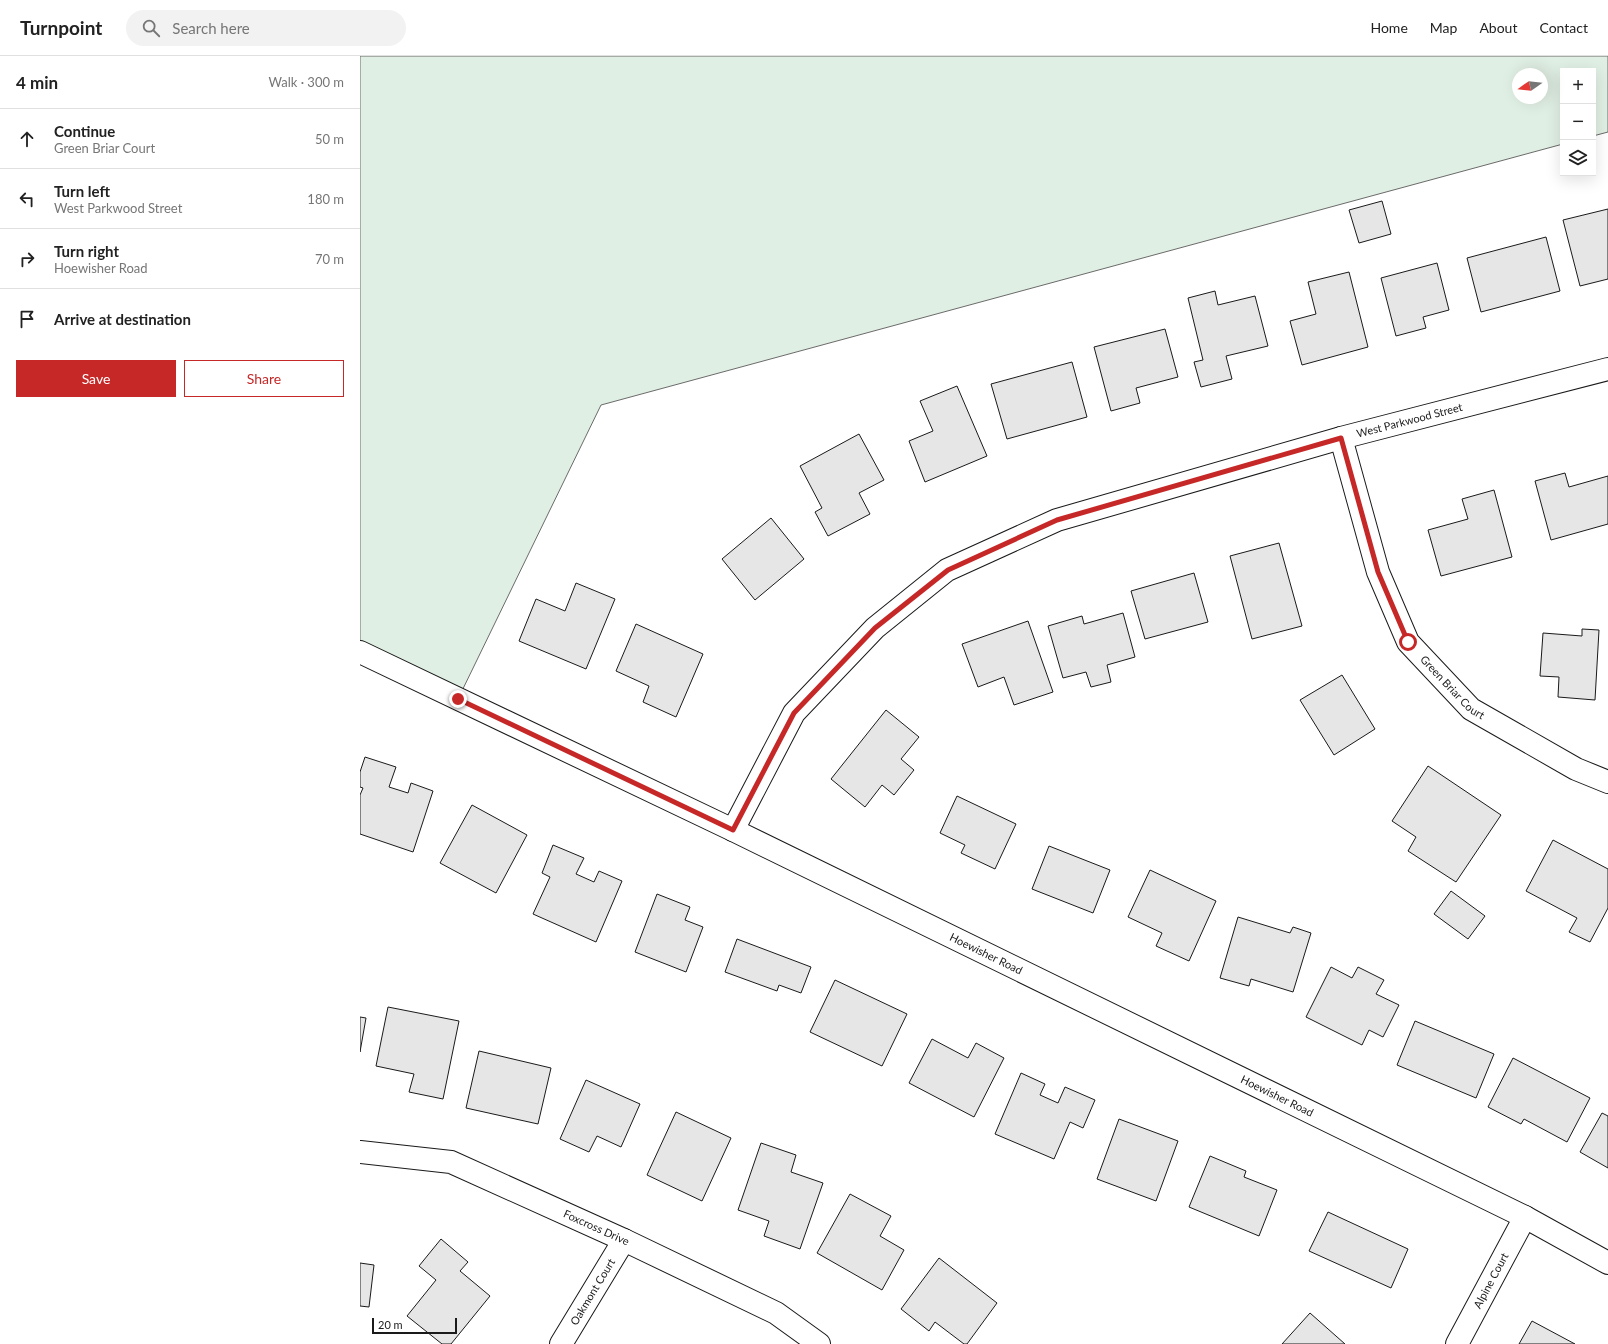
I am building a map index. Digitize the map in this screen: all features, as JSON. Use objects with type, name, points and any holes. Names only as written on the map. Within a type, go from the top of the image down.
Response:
[{"type":"street","name":"West Parkwood Street","points":[[733,830],[794,713],[875,628],[948,570],[1057,520],[1341,438],[1608,369]]},
{"type":"street","name":"Green Briar Court","points":[[1341,438],[1378,572],[1408,642],[1471,709],[1576,769],[1608,782]]},
{"type":"street","name":"Hoewisher Road","points":[[360,652],[733,830],[1525,1217],[1608,1263]]},
{"type":"street","name":"Foxcross Drive","points":[[360,1152],[451,1162],[624,1240],[776,1313],[819,1344]]},
{"type":"street","name":"Alpine Court","points":[[1458,1344],[1525,1217]]},
{"type":"street","name":"Oakmont Court","points":[[561,1344],[624,1240]]},
{"type":"green space","points":[[360,56],[1608,56],[1608,132],[1596,135],[1596,68],[1560,68],[1560,145],[601,405],[458,699],[360,652]]},
{"type":"building","points":[[1382,201],[1391,234],[1359,243],[1349,210]]},
{"type":"building","points":[[1608,209],[1608,279],[1580,286],[1563,220]]},
{"type":"building","points":[[1546,237],[1560,291],[1481,312],[1467,258]]},
{"type":"building","points":[[1437,263],[1449,310],[1423,317],[1426,328],[1396,336],[1381,278]]},
{"type":"building","points":[[1349,272],[1368,347],[1302,365],[1290,321],[1316,314],[1308,282]]},
{"type":"building","points":[[1215,291],[1218,305],[1255,296],[1268,346],[1226,356],[1232,379],[1201,387],[1194,362],[1203,360],[1188,298]]},
{"type":"building","points":[[1165,329],[1178,377],[1136,388],[1140,403],[1111,411],[1094,347]]},
{"type":"building","points":[[1072,362],[1087,417],[1007,439],[991,384]]},
{"type":"building","points":[[957,386],[987,456],[925,482],[909,441],[933,431],[920,401]]},
{"type":"building","points":[[859,434],[884,480],[859,493],[870,514],[828,536],[815,512],[822,508],[800,466]]},
{"type":"building","points":[[1565,473],[1569,487],[1608,476],[1608,524],[1551,540],[1535,481]]},
{"type":"building","points":[[1494,490],[1512,557],[1441,576],[1428,530],[1468,519],[1462,499]]},
{"type":"building","points":[[771,518],[804,559],[755,600],[722,559]]},
{"type":"building","points":[[1279,543],[1302,626],[1252,639],[1230,556]]},
{"type":"building","points":[[1194,573],[1208,622],[1145,639],[1131,591]]},
{"type":"building","points":[[576,583],[615,599],[586,669],[519,641],[536,599],[565,611]]},
{"type":"building","points":[[1123,613],[1135,657],[1107,665],[1111,682],[1091,687],[1086,672],[1063,678],[1048,626],[1082,616],[1084,624]]},
{"type":"building","points":[[1028,621],[1053,692],[1014,705],[1004,677],[978,687],[962,644]]},
{"type":"building","points":[[636,624],[703,654],[676,717],[643,702],[649,686],[616,671]]},
{"type":"building","points":[[1582,629],[1599,630],[1595,700],[1558,697],[1559,677],[1540,676],[1543,633],[1582,636]]},
{"type":"building","points":[[1342,675],[1375,729],[1334,755],[1300,700]]},
{"type":"building","points":[[886,710],[919,737],[901,759],[914,770],[894,795],[882,785],[865,807],[831,779]]},
{"type":"building","points":[[365,757],[396,767],[389,787],[408,793],[411,783],[433,791],[413,852],[360,834],[360,795],[363,788],[360,787],[360,772]]},
{"type":"building","points":[[1428,766],[1501,815],[1456,882],[1408,851],[1416,837],[1392,821]]},
{"type":"building","points":[[957,796],[1016,824],[995,869],[961,853],[965,845],[940,833]]},
{"type":"building","points":[[472,805],[527,835],[496,893],[440,863]]},
{"type":"building","points":[[1553,840],[1608,869],[1608,908],[1590,942],[1569,932],[1577,918],[1526,891]]},
{"type":"building","points":[[553,845],[584,858],[576,874],[594,882],[599,871],[622,881],[596,942],[533,914],[550,877],[542,873]]},
{"type":"building","points":[[1049,846],[1110,870],[1093,913],[1032,889]]},
{"type":"building","points":[[1150,870],[1216,901],[1189,961],[1156,946],[1162,933],[1128,917]]},
{"type":"building","points":[[1451,891],[1485,916],[1468,939],[1434,914]]},
{"type":"building","points":[[657,894],[690,907],[685,920],[703,927],[686,972],[635,952]]},
{"type":"building","points":[[1238,917],[1290,933],[1293,927],[1311,933],[1293,992],[1251,979],[1249,986],[1220,978]]},
{"type":"building","points":[[737,939],[811,967],[801,993],[779,985],[777,991],[725,972]]},
{"type":"building","points":[[1331,967],[1352,978],[1358,967],[1384,980],[1376,994],[1399,1005],[1383,1037],[1369,1030],[1362,1045],[1306,1017]]},
{"type":"building","points":[[835,980],[907,1014],[882,1066],[810,1032]]},
{"type":"building","points":[[388,1007],[459,1021],[443,1099],[409,1092],[414,1074],[376,1066]]},
{"type":"building","points":[[360,1017],[366,1018],[360,1052]]},
{"type":"building","points":[[1415,1021],[1494,1054],[1476,1098],[1397,1065]]},
{"type":"building","points":[[932,1039],[968,1058],[976,1043],[1004,1058],[974,1117],[909,1083]]},
{"type":"building","points":[[479,1051],[551,1068],[538,1124],[466,1108]]},
{"type":"building","points":[[1513,1058],[1590,1098],[1567,1142],[1524,1119],[1521,1124],[1488,1107]]},
{"type":"building","points":[[1021,1073],[1045,1084],[1040,1095],[1058,1103],[1065,1087],[1095,1100],[1083,1128],[1070,1122],[1054,1159],[995,1134]]},
{"type":"building","points":[[586,1080],[640,1104],[621,1147],[597,1136],[589,1152],[560,1139]]},
{"type":"building","points":[[676,1112],[731,1138],[702,1201],[647,1175]]},
{"type":"building","points":[[1602,1113],[1608,1116],[1608,1168],[1580,1152]]},
{"type":"building","points":[[1119,1119],[1178,1141],[1156,1201],[1097,1179]]},
{"type":"building","points":[[761,1143],[796,1155],[791,1172],[823,1183],[800,1249],[764,1236],[769,1221],[738,1210]]},
{"type":"building","points":[[1210,1156],[1246,1171],[1244,1177],[1277,1190],[1259,1236],[1189,1207]]},
{"type":"building","points":[[850,1194],[891,1216],[880,1236],[904,1250],[882,1290],[817,1253]]},
{"type":"building","points":[[1328,1212],[1408,1249],[1391,1288],[1309,1251]]},
{"type":"building","points":[[441,1239],[468,1262],[460,1271],[490,1296],[451,1344],[442,1344],[407,1316],[436,1280],[419,1266]]},
{"type":"building","points":[[939,1258],[997,1303],[967,1344],[964,1344],[935,1322],[929,1331],[901,1309]]},
{"type":"building","points":[[360,1263],[374,1265],[369,1307],[360,1306]]},
{"type":"building","points":[[1310,1313],[1345,1344],[1282,1344]]},
{"type":"building","points":[[1532,1321],[1575,1344],[1519,1344]]},
{"type":"route","points":[[458,699],[733,830],[794,713],[875,628],[948,570],[1057,520],[1341,438],[1378,572],[1408,642]]}]
